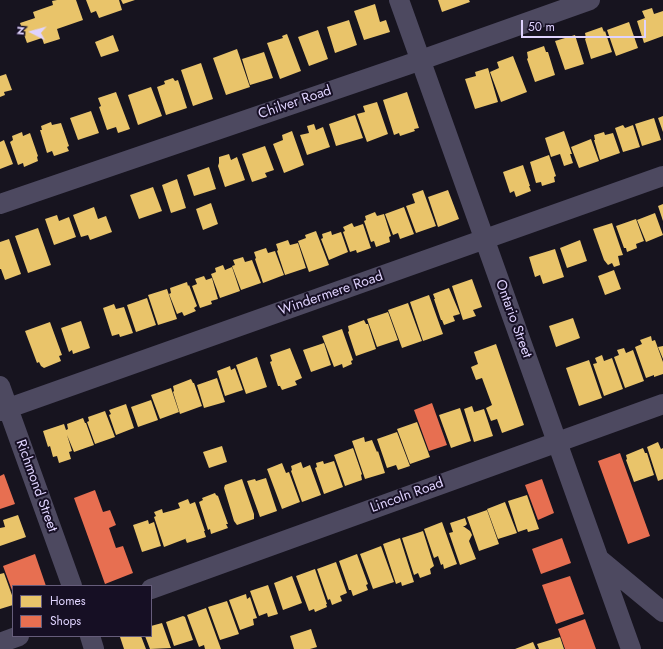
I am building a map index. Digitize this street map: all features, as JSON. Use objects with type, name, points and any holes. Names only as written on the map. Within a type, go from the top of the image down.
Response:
[{"type":"street","name":"Ontario Street","points":[[399,0],[631,649]]},
{"type":"street","name":"Chilver Road","points":[[0,204],[421,60],[590,0]]},
{"type":"street","name":"Windermere Road","points":[[4,410],[663,176]]},
{"type":"street","name":"Richmond Street","points":[[0,386],[4,410],[72,585]]},
{"type":"street","name":"Lincoln Road","points":[[152,589],[663,404]]},
{"type":"street","points":[[599,559],[663,612]]},
{"type":"street","points":[[0,643],[16,637]]},
{"type":"street","points":[[90,637],[94,649]]},
{"type":"building: Homes","points":[[76,0],[83,20],[57,29],[60,39],[44,44],[42,38],[27,43],[20,23],[35,18],[33,12],[53,5],[52,1]]},
{"type":"building: Homes","points":[[86,0],[119,0],[122,10],[99,18],[96,11],[91,13]]},
{"type":"building: Homes","points":[[121,0],[135,0],[123,4]]},
{"type":"building: Homes","points":[[438,0],[469,0],[470,2],[442,12]]},
{"type":"building: Homes","points":[[375,4],[380,22],[386,20],[390,32],[364,40],[354,11]]},
{"type":"building: Homes","points":[[652,8],[654,14],[663,11],[663,36],[644,43],[637,21],[645,18],[642,11]]},
{"type":"building: Homes","points":[[349,20],[357,45],[335,53],[327,27]]},
{"type":"building: Homes","points":[[629,22],[638,48],[616,56],[607,30]]},
{"type":"building: Homes","points":[[602,27],[604,32],[605,31],[612,52],[591,59],[585,39],[585,33]]},
{"type":"building: Homes","points":[[318,30],[328,59],[309,66],[298,37]]},
{"type":"building: Homes","points":[[287,34],[301,71],[280,79],[267,43],[283,38],[282,36]]},
{"type":"building: Homes","points":[[113,35],[119,51],[101,57],[95,42]]},
{"type":"building: Homes","points":[[575,35],[584,64],[565,70],[555,41]]},
{"type":"building: Homes","points":[[544,46],[546,52],[548,52],[555,75],[535,82],[527,59],[527,52]]},
{"type":"building: Homes","points":[[237,49],[250,87],[226,95],[213,58]]},
{"type":"building: Homes","points":[[264,52],[273,78],[250,85],[242,59]]},
{"type":"building: Homes","points":[[513,56],[527,92],[501,102],[490,72],[499,68],[497,62]]},
{"type":"building: Homes","points":[[201,63],[213,99],[193,106],[181,70]]},
{"type":"building: Homes","points":[[488,68],[498,102],[475,109],[465,79],[476,76],[475,72]]},
{"type":"building: Homes","points":[[6,74],[12,90],[4,92],[5,95],[0,97],[0,76]]},
{"type":"building: Homes","points":[[173,78],[175,81],[178,80],[187,108],[166,115],[157,87],[165,84],[164,81]]},
{"type":"building: Homes","points":[[151,87],[162,116],[138,125],[128,95]]},
{"type":"building: Homes","points":[[116,92],[130,129],[118,133],[116,127],[107,130],[99,107],[101,106],[98,98]]},
{"type":"building: Homes","points":[[407,92],[419,128],[414,129],[415,131],[400,136],[399,133],[394,135],[383,100]]},
{"type":"building: Homes","points":[[377,102],[388,134],[367,142],[357,114],[365,112],[363,106]]},
{"type":"building: Homes","points":[[91,111],[99,133],[78,140],[70,118]]},
{"type":"building: Homes","points":[[355,115],[363,138],[336,146],[329,124]]},
{"type":"building: Homes","points":[[663,116],[663,132],[658,118]]},
{"type":"building: Homes","points":[[654,118],[661,140],[642,146],[635,124]]},
{"type":"building: Homes","points":[[51,122],[52,125],[61,123],[69,146],[67,147],[69,151],[54,156],[52,151],[47,153],[40,130],[42,130],[41,126]]},
{"type":"building: Homes","points":[[314,124],[316,130],[323,127],[330,147],[307,155],[300,135],[309,133],[307,126]]},
{"type":"building: Homes","points":[[623,125],[625,128],[633,125],[640,147],[623,152],[615,128]]},
{"type":"building: Homes","points":[[292,131],[304,165],[284,173],[273,144],[283,140],[282,135]]},
{"type":"building: Homes","points":[[564,131],[572,154],[570,154],[573,163],[564,166],[560,154],[551,157],[545,138]]},
{"type":"building: Homes","points":[[22,132],[23,136],[30,133],[38,156],[38,161],[24,167],[23,163],[18,165],[10,142],[13,140],[12,136]]},
{"type":"building: Homes","points":[[604,132],[605,135],[613,133],[620,153],[600,160],[594,135]]},
{"type":"building: Homes","points":[[591,139],[599,161],[579,168],[571,147]]},
{"type":"building: Homes","points":[[4,140],[13,164],[0,169],[0,142]]},
{"type":"building: Homes","points":[[265,146],[274,170],[265,173],[267,177],[252,182],[242,154]]},
{"type":"building: Homes","points":[[229,154],[231,160],[237,157],[245,180],[225,187],[218,166],[219,157]]},
{"type":"building: Homes","points":[[549,155],[556,176],[554,177],[555,182],[542,186],[541,182],[536,183],[530,162]]},
{"type":"building: Homes","points":[[523,165],[531,191],[516,197],[514,191],[510,193],[503,172]]},
{"type":"building: Homes","points":[[209,167],[216,189],[194,196],[187,175]]},
{"type":"building: Homes","points":[[177,179],[186,208],[171,213],[162,185]]},
{"type":"building: Homes","points":[[153,187],[162,211],[139,219],[130,195]]},
{"type":"building: Homes","points":[[423,190],[436,226],[416,233],[406,206],[415,203],[412,194]]},
{"type":"building: Homes","points":[[448,190],[459,219],[438,227],[428,197]]},
{"type":"building: Homes","points":[[211,203],[218,224],[203,230],[196,209]]},
{"type":"building: Homes","points":[[663,204],[663,221],[658,206]]},
{"type":"building: Homes","points":[[94,207],[98,219],[106,216],[112,232],[90,240],[88,235],[81,237],[73,215]]},
{"type":"building: Homes","points":[[404,207],[414,234],[400,239],[398,233],[393,235],[385,214]]},
{"type":"building: Homes","points":[[375,212],[377,216],[384,214],[391,236],[389,237],[390,242],[376,247],[374,241],[371,242],[364,221],[366,220],[365,216]]},
{"type":"building: Homes","points":[[655,213],[663,235],[646,242],[637,220]]},
{"type":"building: Homes","points":[[57,215],[59,221],[69,217],[76,237],[54,245],[45,219]]},
{"type":"building: Homes","points":[[636,219],[644,241],[636,244],[637,248],[627,252],[626,248],[624,248],[616,226]]},
{"type":"building: Homes","points":[[352,223],[354,227],[363,224],[371,248],[357,253],[356,250],[350,252],[343,232],[345,231],[343,227]]},
{"type":"building: Homes","points":[[612,223],[623,255],[618,256],[620,265],[614,267],[612,263],[608,265],[604,260],[593,229]]},
{"type":"building: Homes","points":[[38,228],[51,265],[28,273],[15,236]]},
{"type":"building: Homes","points":[[316,231],[329,265],[309,272],[298,241],[306,238],[305,235]]},
{"type":"building: Homes","points":[[331,231],[332,235],[341,232],[348,252],[329,260],[321,239],[323,238],[322,234]]},
{"type":"building: Homes","points":[[9,239],[21,274],[5,280],[0,269],[0,242]]},
{"type":"building: Homes","points":[[288,240],[290,245],[298,243],[306,268],[285,275],[276,244]]},
{"type":"building: Homes","points":[[580,240],[587,261],[567,268],[560,248]]},
{"type":"building: Homes","points":[[266,248],[268,253],[275,251],[284,275],[263,283],[254,252]]},
{"type":"building: Homes","points":[[555,249],[564,277],[543,284],[540,275],[535,277],[529,257]]},
{"type":"building: Homes","points":[[243,257],[245,262],[252,260],[261,283],[241,290],[232,266],[235,265],[233,260]]},
{"type":"building: Homes","points":[[223,265],[225,270],[232,267],[240,291],[220,298],[211,274],[216,272],[215,268]]},
{"type":"building: Homes","points":[[614,270],[621,289],[605,295],[598,276]]},
{"type":"building: Homes","points":[[204,276],[206,280],[212,278],[218,299],[211,301],[212,304],[200,308],[192,286],[197,284],[195,279]]},
{"type":"building: Homes","points":[[472,279],[482,307],[473,310],[476,316],[463,320],[452,286]]},
{"type":"building: Homes","points":[[187,282],[197,306],[194,308],[196,311],[184,316],[182,312],[177,314],[169,294],[171,293],[170,288]]},
{"type":"building: Homes","points":[[449,288],[460,314],[453,316],[455,321],[444,325],[433,294]]},
{"type":"building: Homes","points":[[167,289],[177,319],[158,325],[148,295]]},
{"type":"building: Homes","points":[[429,295],[443,334],[423,341],[410,302]]},
{"type":"building: Homes","points":[[147,298],[156,325],[136,332],[127,305]]},
{"type":"building: Homes","points":[[408,303],[422,341],[402,348],[388,310]]},
{"type":"building: Homes","points":[[114,304],[116,309],[124,307],[133,333],[120,337],[119,334],[112,336],[103,308]]},
{"type":"building: Homes","points":[[388,312],[398,340],[377,347],[367,319]]},
{"type":"building: Homes","points":[[573,318],[580,338],[556,347],[549,326]]},
{"type":"building: Homes","points":[[364,320],[366,324],[368,324],[376,349],[356,356],[348,332],[348,326]]},
{"type":"building: Homes","points":[[81,321],[90,348],[73,354],[72,350],[69,352],[61,328]]},
{"type":"building: Homes","points":[[50,322],[62,355],[59,356],[61,361],[44,368],[39,362],[37,363],[25,331]]},
{"type":"building: Homes","points":[[342,329],[353,360],[351,361],[352,364],[343,368],[342,364],[334,367],[322,336]]},
{"type":"building: Homes","points":[[651,336],[652,341],[655,340],[663,362],[663,374],[646,378],[635,347],[642,344],[640,340]]},
{"type":"building: Homes","points":[[324,343],[331,365],[311,372],[303,350]]},
{"type":"building: Homes","points":[[496,344],[524,425],[502,433],[497,419],[491,421],[486,408],[492,405],[482,378],[476,380],[471,367],[478,364],[474,352]]},
{"type":"building: Homes","points":[[663,346],[663,359],[658,347]]},
{"type":"building: Homes","points":[[290,348],[302,378],[295,381],[297,385],[282,390],[280,386],[278,386],[270,362],[272,361],[270,355]]},
{"type":"building: Homes","points":[[624,348],[626,353],[633,350],[644,381],[625,388],[614,357],[619,355],[617,350]]},
{"type":"building: Homes","points":[[602,355],[604,361],[612,358],[623,389],[604,396],[593,364],[597,363],[595,358]]},
{"type":"building: Homes","points":[[257,357],[267,387],[246,394],[236,365]]},
{"type":"building: Homes","points":[[589,360],[602,398],[579,406],[566,368]]},
{"type":"building: Homes","points":[[230,366],[231,370],[235,368],[243,390],[225,396],[217,371]]},
{"type":"building: Homes","points":[[217,378],[225,402],[204,408],[197,385]]},
{"type":"building: Homes","points":[[191,379],[194,383],[202,406],[180,414],[173,392],[173,386]]},
{"type":"building: Homes","points":[[171,388],[179,412],[160,419],[151,395]]},
{"type":"building: Homes","points":[[151,400],[158,420],[138,427],[131,407]]},
{"type":"building: Homes","points":[[126,404],[134,428],[116,435],[109,415],[111,414],[109,410]]},
{"type":"building: Homes","points":[[472,406],[474,412],[484,409],[493,436],[474,442],[464,409]]},
{"type":"building: Homes","points":[[460,408],[471,441],[451,448],[439,415]]},
{"type":"building: Homes","points":[[105,411],[115,437],[95,444],[87,422],[89,421],[88,417]]},
{"type":"building: Homes","points":[[83,418],[94,445],[74,452],[67,435],[72,451],[69,452],[71,459],[59,463],[57,456],[53,457],[50,446],[48,447],[43,431],[64,424],[66,430],[68,429],[67,424]]},
{"type":"building: Homes","points":[[417,422],[430,457],[410,464],[397,429]]},
{"type":"building: Homes","points":[[397,432],[410,466],[398,470],[396,465],[387,468],[377,439]]},
{"type":"building: Homes","points":[[364,437],[365,442],[372,440],[377,452],[378,451],[385,473],[365,479],[352,441]]},
{"type":"building: Homes","points":[[658,442],[661,449],[663,448],[663,479],[658,481],[647,447]]},
{"type":"building: Homes","points":[[222,446],[227,462],[209,468],[203,452]]},
{"type":"building: Homes","points":[[353,448],[362,474],[362,480],[345,486],[334,455]]},
{"type":"building: Homes","points":[[643,448],[645,453],[647,453],[654,475],[634,482],[626,460],[626,455]]},
{"type":"building: Homes","points":[[323,461],[324,464],[334,461],[343,487],[324,494],[315,468],[317,467],[316,463]]},
{"type":"building: Homes","points":[[301,462],[303,468],[310,465],[321,495],[302,502],[291,471],[291,466]]},
{"type":"building: Homes","points":[[282,463],[286,473],[289,472],[300,502],[282,509],[267,469]]},
{"type":"building: Homes","points":[[266,478],[277,511],[260,517],[247,481],[255,479],[256,481]]},
{"type":"building: Homes","points":[[242,479],[254,514],[254,519],[237,525],[234,521],[224,488],[225,485]]},
{"type":"building: Homes","points":[[215,493],[218,496],[228,528],[211,534],[210,529],[208,530],[199,502],[203,500],[202,498]]},
{"type":"building: Homes","points":[[527,495],[539,529],[528,532],[527,529],[518,532],[508,501]]},
{"type":"building: Homes","points":[[188,499],[190,504],[195,502],[206,537],[187,543],[185,538],[164,547],[154,517],[156,516],[154,512],[162,509],[163,513],[180,508],[178,503]]},
{"type":"building: Homes","points":[[505,502],[517,533],[498,539],[487,509]]},
{"type":"building: Homes","points":[[487,510],[499,544],[479,551],[467,517]]},
{"type":"building: Homes","points":[[18,515],[26,537],[0,546],[0,528],[5,527],[3,520]]},
{"type":"building: Homes","points":[[465,518],[467,524],[463,526],[470,531],[472,535],[469,541],[476,559],[460,565],[449,533],[453,532],[450,523]]},
{"type":"building: Homes","points":[[148,520],[149,524],[154,522],[161,546],[142,552],[133,525]]},
{"type":"building: Homes","points":[[442,522],[457,564],[444,569],[438,556],[434,558],[424,529]]},
{"type":"building: Homes","points":[[423,531],[434,566],[430,569],[431,574],[420,578],[418,573],[414,575],[402,538]]},
{"type":"building: Homes","points":[[400,538],[414,582],[402,586],[401,582],[396,584],[383,544]]},
{"type":"building: Homes","points":[[381,546],[394,582],[373,589],[360,554]]},
{"type":"building: Homes","points":[[357,554],[368,584],[366,585],[368,590],[353,596],[351,590],[349,590],[339,561]]},
{"type":"building: Homes","points":[[336,562],[347,593],[340,596],[342,601],[332,605],[330,599],[328,600],[317,569]]},
{"type":"building: Homes","points":[[315,569],[327,607],[315,612],[314,609],[309,611],[296,576]]},
{"type":"building: Homes","points":[[4,573],[12,595],[12,605],[0,609],[0,574]]},
{"type":"building: Homes","points":[[292,576],[302,603],[283,610],[274,583]]},
{"type":"building: Homes","points":[[268,585],[278,614],[268,617],[267,613],[259,616],[250,591]]},
{"type":"building: Homes","points":[[246,594],[247,599],[250,597],[257,618],[253,619],[254,625],[240,630],[229,600]]},
{"type":"building: Homes","points":[[227,601],[239,634],[220,640],[208,607]]},
{"type":"building: Homes","points":[[206,608],[221,649],[205,649],[204,645],[199,647],[187,615]]},
{"type":"building: Homes","points":[[183,616],[185,617],[193,640],[174,646],[166,622]]},
{"type":"building: Homes","points":[[162,623],[171,648],[150,649],[145,637],[152,637],[152,626]]},
{"type":"building: Homes","points":[[311,629],[317,647],[310,649],[294,649],[290,636]]},
{"type":"building: Homes","points":[[120,637],[141,637],[146,649],[124,649]]},
{"type":"building: Homes","points":[[560,637],[564,649],[539,649],[537,644]]},
{"type":"building: Homes","points":[[533,642],[536,649],[515,649]]},
{"type":"building: Shops","points":[[432,403],[447,445],[429,451],[414,410]]},
{"type":"building: Shops","points":[[620,453],[650,536],[628,544],[598,461]]},
{"type":"building: Shops","points":[[4,474],[15,504],[0,509],[0,476]]},
{"type":"building: Shops","points":[[542,479],[554,513],[538,520],[525,485]]},
{"type":"building: Shops","points":[[95,490],[103,512],[110,510],[116,525],[109,528],[116,548],[123,546],[133,573],[105,584],[74,498]]},
{"type":"building: Shops","points":[[562,538],[571,563],[541,574],[532,549]]},
{"type":"building: Shops","points":[[35,554],[46,585],[12,585],[12,590],[3,566]]},
{"type":"building: Shops","points":[[570,576],[584,614],[556,624],[542,585]]},
{"type":"building: Shops","points":[[585,619],[596,649],[565,649],[558,629]]}]
